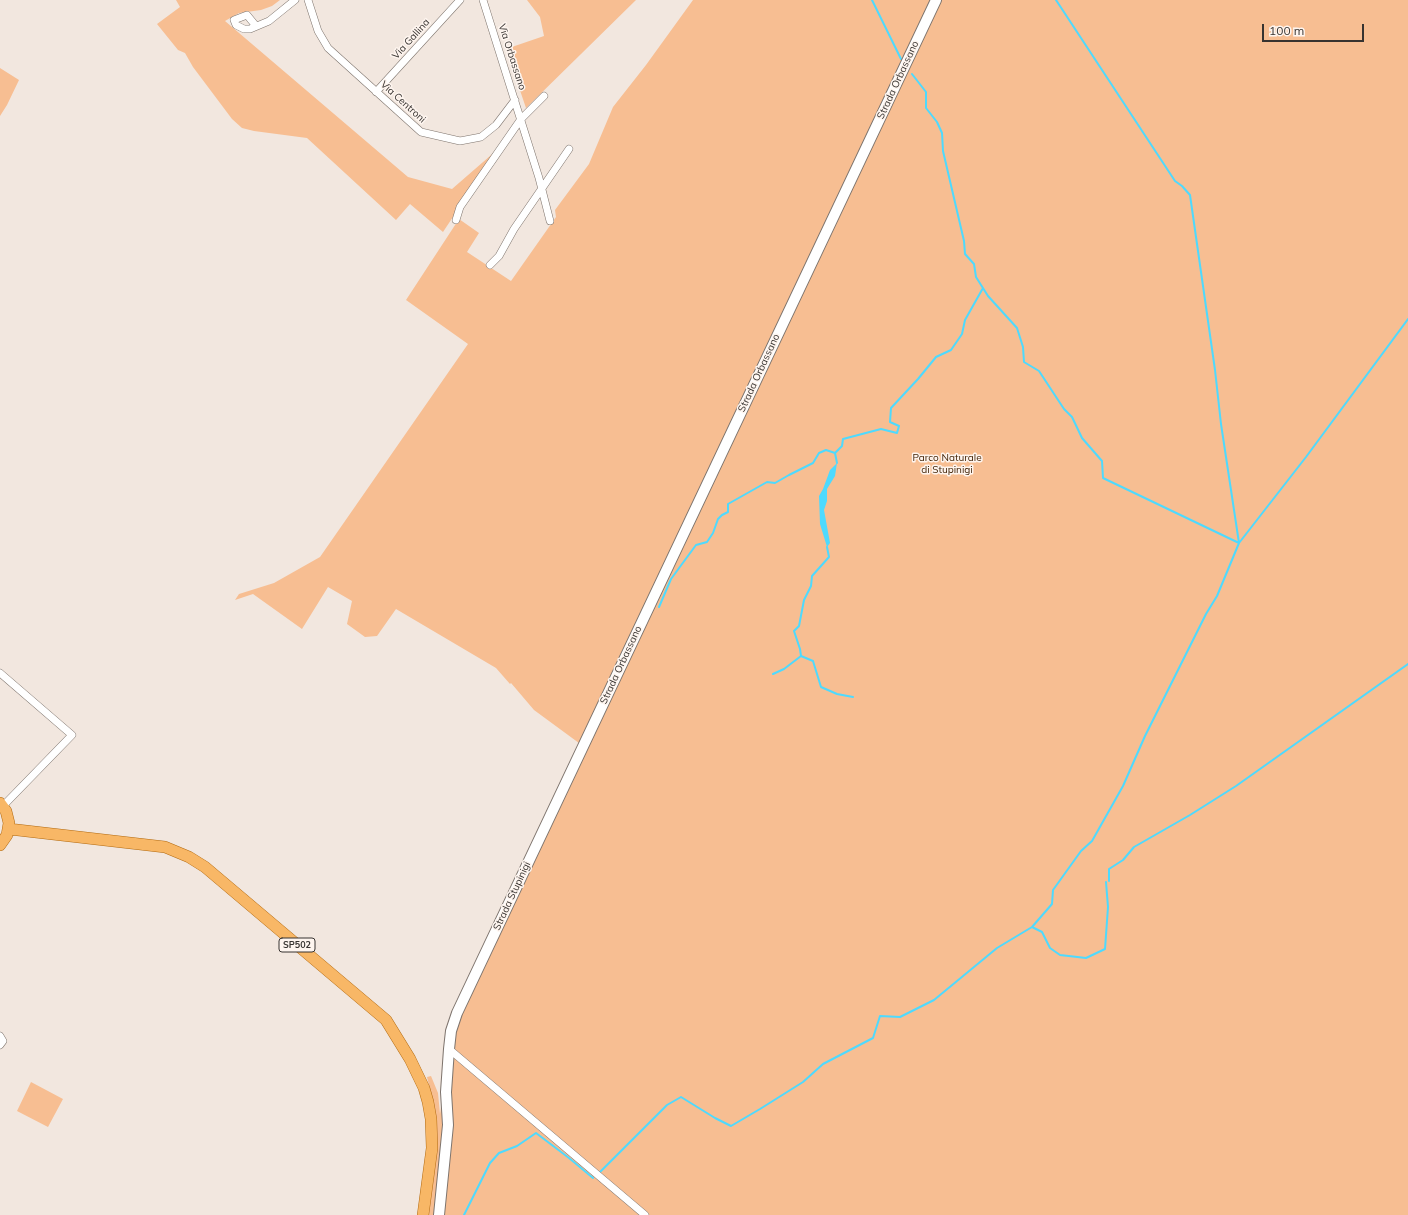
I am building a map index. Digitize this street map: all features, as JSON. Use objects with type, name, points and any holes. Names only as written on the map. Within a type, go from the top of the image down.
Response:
[{"type":"main road","name":"Strada Orbassano","points":[[583,746],[936,0]]},
{"type":"main road","name":"Strada Stupinigi","points":[[438,1215],[448,1125],[446,1092],[451,1031],[467,989],[583,746]]},
{"type":"main road","points":[[0,844],[7,835],[9,829],[8,817],[1,805]]},
{"type":"main road","name":"SP502","points":[[9,829],[165,847],[189,858],[205,867],[386,1020],[410,1059],[424,1088],[428,1102],[431,1120],[432,1148],[423,1215]]},
{"type":"street","points":[[256,26],[269,22],[295,0]]},
{"type":"street","name":"Via Centroni","points":[[308,0],[318,31],[328,48],[421,132],[460,141],[481,137],[496,125],[515,100]]},
{"type":"street","name":"Via Gallina","points":[[376,92],[460,0]]},
{"type":"street","name":"Via Orbassano","points":[[483,0],[521,119],[550,221]]},
{"type":"street","points":[[456,220],[460,207],[521,119],[544,96]]},
{"type":"street","points":[[490,265],[499,256],[514,229],[568,149]]},
{"type":"street","points":[[0,673],[72,735],[1,805]]},
{"type":"street","points":[[0,1036],[3,1041],[0,1045]]},
{"type":"street","points":[[449,1049],[645,1215]]},
{"type":"green space","points":[[176,0],[280,0],[272,6],[261,10],[239,13],[225,21],[408,177],[452,189],[498,149],[443,232],[410,204],[396,220],[307,138],[242,128],[232,119],[193,67],[185,53],[178,50],[157,24],[180,7]]},
{"type":"green space","points":[[527,0],[636,0],[526,108],[506,49],[544,36],[540,17]]},
{"type":"green space","name":"Parco Naturale di Stupinigi","points":[[693,0],[1408,0],[1408,1215],[428,1215],[437,1135],[434,1106],[427,1077],[431,1076],[438,1093],[440,1114],[452,1029],[583,746],[534,710],[496,668],[396,609],[377,636],[365,637],[347,624],[352,601],[328,587],[302,629],[253,594],[235,600],[239,594],[274,583],[320,557],[468,344],[406,300],[459,219],[479,233],[467,252],[511,281],[556,217],[555,210],[589,164],[613,107],[646,65]]},
{"type":"green space","points":[[0,68],[19,80],[0,116]]},
{"type":"green space","points":[[31,1082],[63,1099],[48,1127],[17,1111]]},
{"type":"water","points":[[837,463],[835,476],[827,489],[827,501],[824,510],[830,543],[827,547],[820,524],[819,496],[830,470]]},
{"type":"waterway","points":[[872,0],[901,59]]},
{"type":"waterway","points":[[1056,0],[1175,181],[1190,195],[1215,370],[1221,424],[1239,543]]},
{"type":"waterway","points":[[912,74],[926,92],[926,108],[937,122],[942,133],[943,151],[964,241],[965,254],[974,264],[976,277],[988,296],[1017,328],[1023,347],[1024,362],[1039,371],[1064,409],[1072,417],[1082,438],[1102,461],[1103,478],[1239,543]]},
{"type":"waterway","points":[[659,607],[671,579],[696,545],[707,542],[713,533],[718,519],[728,512],[728,504],[767,482],[775,483],[813,463],[819,453],[826,450],[835,453],[842,446],[843,439],[881,429],[897,433],[899,426],[890,422],[891,408],[936,357],[951,350],[962,334],[965,320],[983,288]]},
{"type":"waterway","points":[[599,1173],[667,1105],[681,1097],[731,1126],[803,1082],[823,1064],[873,1038],[880,1016],[900,1017],[934,1000],[997,948],[1032,927],[1052,904],[1053,890],[1081,851],[1092,841],[1123,786],[1145,736],[1206,614],[1217,596],[1239,543],[1306,457],[1408,319]]},
{"type":"waterway","points":[[835,453],[837,463]]},
{"type":"waterway","points":[[773,674],[784,669],[801,656],[794,631],[799,626],[804,600],[811,586],[812,576],[829,557],[827,547]]},
{"type":"waterway","points":[[801,656],[813,661],[821,687],[837,694],[853,697]]},
{"type":"waterway","points":[[1109,881],[1109,869],[1123,860],[1134,847],[1190,815],[1236,786],[1408,664]]},
{"type":"waterway","points":[[1032,927],[1042,932],[1050,948],[1060,955],[1086,958],[1105,949],[1108,907],[1106,882]]},
{"type":"waterway","points":[[464,1215],[490,1163],[499,1153],[517,1146],[536,1133],[593,1178]]}]
